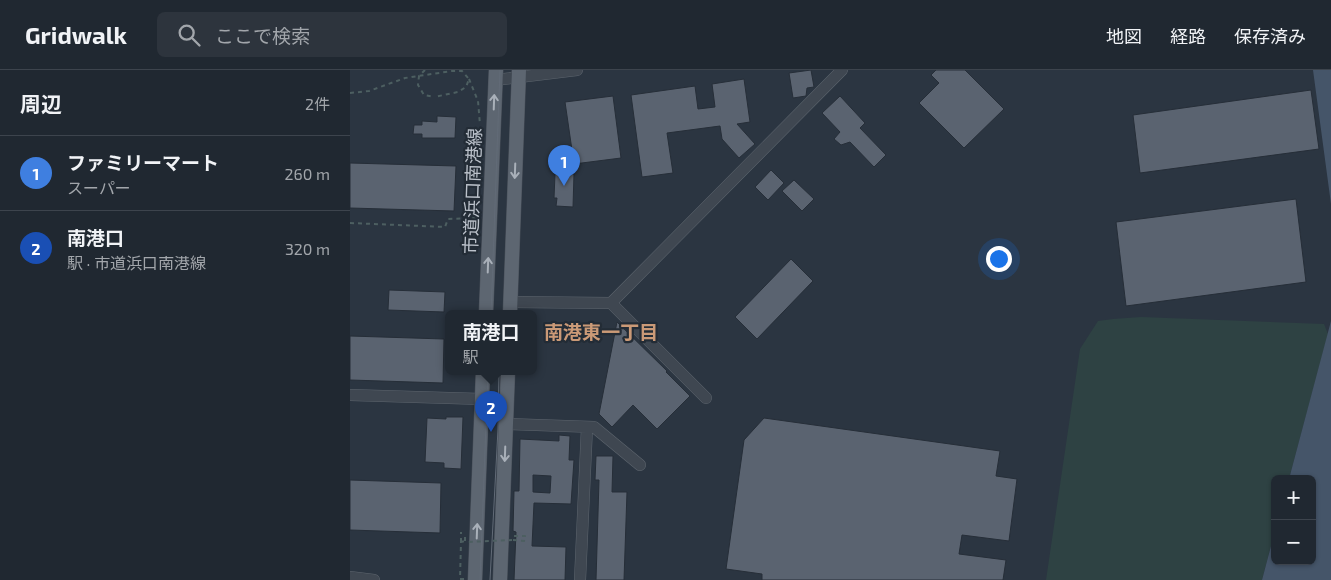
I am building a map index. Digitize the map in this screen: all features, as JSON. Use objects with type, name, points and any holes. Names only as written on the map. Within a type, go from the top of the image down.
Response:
[{"type":"main road","points":[[510,307],[519,74]]},
{"type":"main road","name":"市道浜口南港線","points":[[486,310],[495,75]]},
{"type":"main road","points":[[475,580],[484,375]]},
{"type":"main road","points":[[500,580],[508,375]]},
{"type":"street","points":[[495,75],[577,70]]},
{"type":"street","points":[[510,307],[611,303],[842,70]]},
{"type":"street","points":[[611,303],[706,398]]},
{"type":"street","points":[[350,395],[482,399]]},
{"type":"street","points":[[507,424],[594,427],[640,465]]},
{"type":"street","points":[[580,580],[587,427]]},
{"type":"street","points":[[350,577],[374,580]]},
{"type":"path","points":[[350,93],[369,91],[405,78],[452,71],[462,72],[469,79],[466,87],[458,92],[434,97],[424,95],[418,85],[418,76],[425,70]]},
{"type":"path","points":[[350,223],[445,227],[448,219],[481,218]]},
{"type":"path","points":[[461,532],[461,543],[465,541],[525,541],[525,536],[514,536]]},
{"type":"green space","points":[[1141,317],[1324,324],[1328,334],[1290,475],[1271,475],[1271,546],[1262,580],[1046,580],[1080,349],[1098,321]]},
{"type":"water","points":[[1313,70],[1331,70],[1331,204]]},
{"type":"water","points":[[1331,321],[1331,580],[1262,580],[1271,546],[1271,565],[1316,565],[1316,475],[1290,475]]},
{"type":"building","points":[[811,70],[814,87],[807,88],[806,96],[793,98],[789,73]]},
{"type":"building","points":[[936,70],[965,70],[1004,109],[964,148],[919,103],[939,83],[931,75]]},
{"type":"building","points":[[744,79],[750,122],[737,124],[755,144],[739,158],[722,139],[720,126],[667,133],[673,173],[642,177],[631,95],[695,86],[698,109],[715,107],[712,84]]},
{"type":"building","points":[[1311,90],[1319,149],[1140,173],[1133,115]]},
{"type":"building","points":[[613,96],[621,158],[574,164],[565,102]]},
{"type":"building","points":[[840,96],[865,123],[860,128],[886,155],[874,167],[850,142],[841,145],[834,139],[840,132],[822,113]]},
{"type":"building","points":[[437,116],[456,117],[455,138],[422,138],[422,134],[413,134],[414,125],[422,125],[422,121],[437,122]]},
{"type":"building","points":[[350,163],[456,166],[454,211],[350,208]]},
{"type":"building","points":[[771,170],[784,183],[768,200],[755,187]]},
{"type":"building","points":[[555,174],[574,174],[573,207],[556,206],[557,198],[554,198]]},
{"type":"building","points":[[794,180],[814,199],[802,211],[782,191]]},
{"type":"building","points":[[1296,199],[1306,282],[1126,306],[1116,222]]},
{"type":"building","points":[[791,259],[813,281],[757,339],[735,317]]},
{"type":"building","points":[[389,290],[445,292],[444,312],[388,310]]},
{"type":"building","points":[[617,322],[690,396],[657,429],[633,405],[612,427],[599,414]]},
{"type":"building","points":[[350,336],[444,339],[443,383],[350,380]]},
{"type":"building","points":[[446,417],[463,417],[461,469],[444,468],[444,463],[425,462],[427,418],[446,419]]},
{"type":"building","points":[[764,418],[1000,451],[996,476],[1017,479],[1009,541],[962,535],[959,554],[1006,560],[1003,580],[762,580],[762,574],[726,569],[744,440]]},
{"type":"building","points":[[559,435],[570,436],[569,460],[574,460],[571,504],[534,503],[532,546],[566,547],[565,580],[514,580],[516,532],[513,531],[514,491],[519,491],[520,439],[559,441]],"holes":[[[533,475],[551,476],[550,493],[533,492]]]},
{"type":"building","points":[[596,456],[613,456],[612,492],[627,492],[624,580],[596,580],[599,480],[595,480]]},
{"type":"building","points":[[350,480],[441,483],[440,533],[350,530]]},
{"type":"tram line","points":[[491,310],[500,70]]},
{"type":"tram line","points":[[480,580],[488,375]]},
{"type":"tram line","points":[[490,580],[499,375]]},
{"type":"place","name":"ファミリーマート","points":[[564,186]]},
{"type":"place","name":"南港口","points":[[491,432]]},
{"type":"district","name":"南港東一丁目","points":[[601,331]]}]
